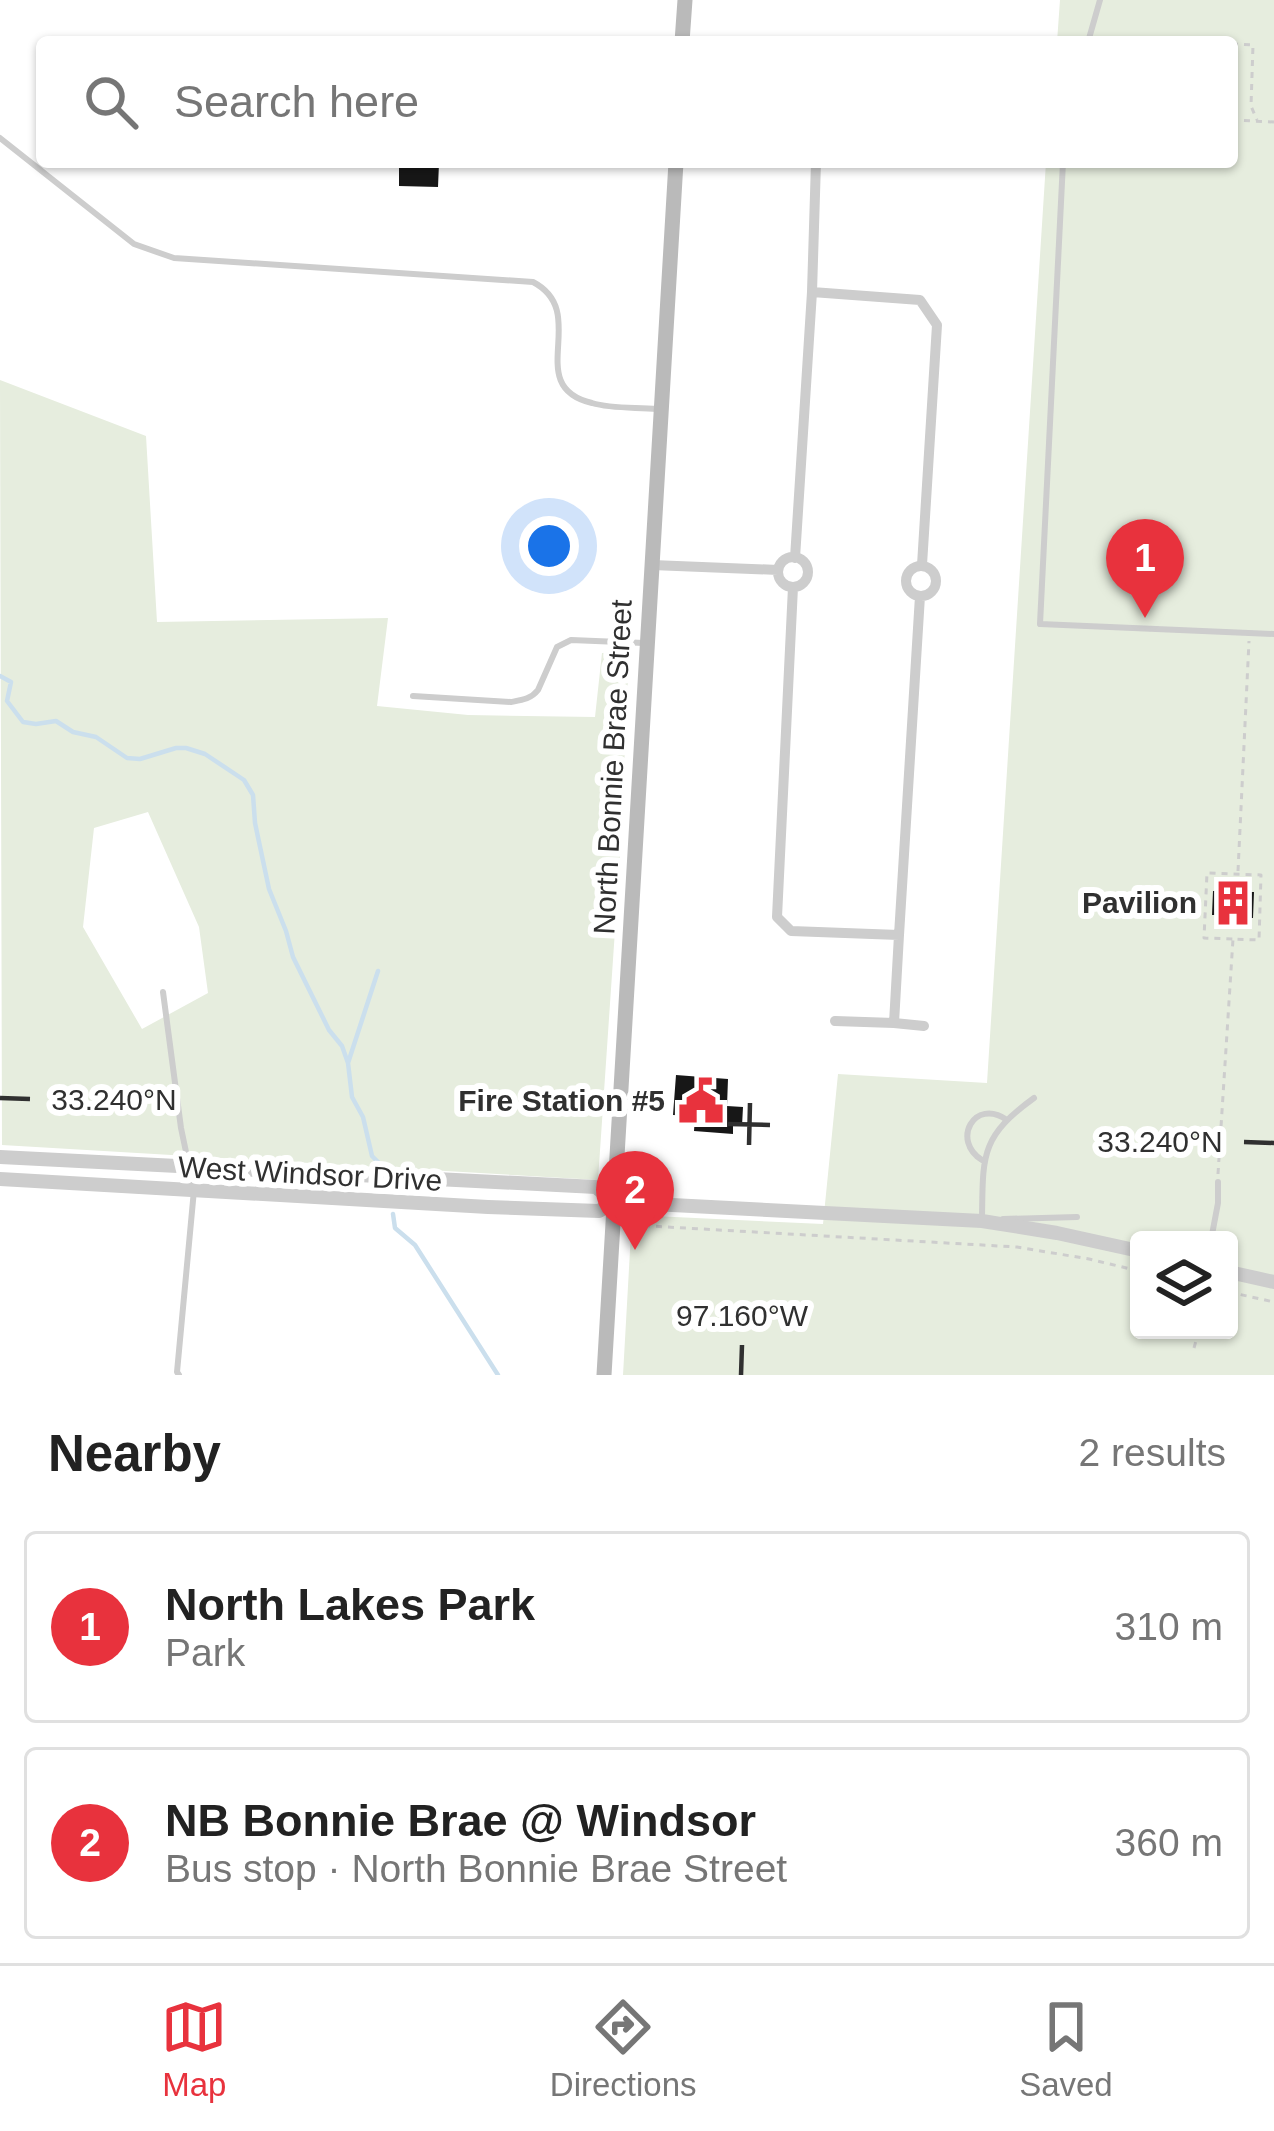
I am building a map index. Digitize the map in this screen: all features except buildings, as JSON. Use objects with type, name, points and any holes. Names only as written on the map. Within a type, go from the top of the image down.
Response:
[{"type":"main road","points":[[682,36],[685,0]]},
{"type":"main road","name":"North Bonnie Brae Street","points":[[604,1375],[676,168]]},
{"type":"street","points":[[795,558],[816,168]]},
{"type":"street","points":[[812,292],[920,300],[937,325],[922,565]]},
{"type":"street","points":[[795,558],[803,562],[808,575],[793,587],[783,584],[778,571],[786,559],[795,558]]},
{"type":"street","points":[[652,565],[778,571]]},
{"type":"street","points":[[922,565],[934,574],[936,584],[920,596],[911,593],[905,580],[909,571],[922,565]]},
{"type":"street","points":[[793,587],[777,917],[790,931],[899,935]]},
{"type":"street","points":[[894,1023],[920,596]]},
{"type":"street","points":[[835,1021],[924,1026]]},
{"type":"street","name":"West Windsor Drive","points":[[0,1157],[596,1187],[614,1202]]},
{"type":"street","name":"West Windsor Drive","points":[[0,1179],[555,1210],[599,1211],[614,1202],[982,1221],[1130,1249]]},
{"type":"street","points":[[1238,1274],[1274,1282]]},
{"type":"lane","points":[[1090,36],[1100,0]]},
{"type":"lane","points":[[0,138],[36,166]]},
{"type":"lane","points":[[38,168],[134,244],[154,253],[533,282],[556,302],[556,368],[573,396],[590,403],[661,409]]},
{"type":"lane","points":[[1063,168],[1040,624],[1274,634]]},
{"type":"lane","points":[[413,696],[524,700],[538,690],[557,647],[571,640],[647,643]]},
{"type":"lane","points":[[164,992],[194,1190],[176,1374]]},
{"type":"lane","points":[[1034,1098],[1006,1120],[991,1140],[984,1161],[982,1221],[1077,1217]]},
{"type":"lane","points":[[984,1161],[970,1151],[967,1131],[973,1119],[984,1113],[1006,1120]]},
{"type":"lane","points":[[1212,1231],[1218,1182]]},
{"type":"path","points":[[1238,44],[1253,45],[1251,106],[1257,120]]},
{"type":"path","points":[[1238,120],[1274,122]]},
{"type":"path","points":[[1238,874],[1250,633]]},
{"type":"path","points":[[1207,873],[1261,875],[1259,940],[1233,939],[1204,938],[1207,873]]},
{"type":"path","points":[[1218,1182],[1233,939]]},
{"type":"path","points":[[632,1225],[1016,1247],[1130,1269]]},
{"type":"path","points":[[1238,1294],[1274,1302]]},
{"type":"path","points":[[1195,1348],[1196,1339]]},
{"type":"green space","points":[[1060,0],[1274,0],[1274,1375],[623,1375],[632,1215],[823,1224],[838,1074],[987,1083],[1046,168],[1238,168],[1238,36],[1057,36]]},
{"type":"green space","points":[[0,380],[146,436],[157,622],[388,618],[377,706],[468,715],[595,717],[602,653],[629,652],[598,1180],[2,1145]],"holes":[[[148,812],[199,927],[208,993],[142,1029],[83,927],[94,828]]]},
{"type":"waterway","points":[[0,676],[11,682],[7,701],[23,722],[56,721],[73,732],[96,737],[127,758],[186,748],[205,754],[244,780],[253,795],[269,889],[293,957],[348,1063]]},
{"type":"waterway","points":[[378,971],[348,1063],[352,1097],[363,1117],[372,1156],[381,1165]]},
{"type":"waterway","points":[[393,1214],[395,1228],[415,1245],[498,1375]]},
{"type":"place","name":"North Lakes Park","points":[[1145,618]]},
{"type":"place","name":"Pavilion","points":[[1233,903]]},
{"type":"place","name":"Fire Station #5","points":[[701,1101]]},
{"type":"place","name":"NB Bonnie Brae @ Windsor","points":[[635,1250]]}]
